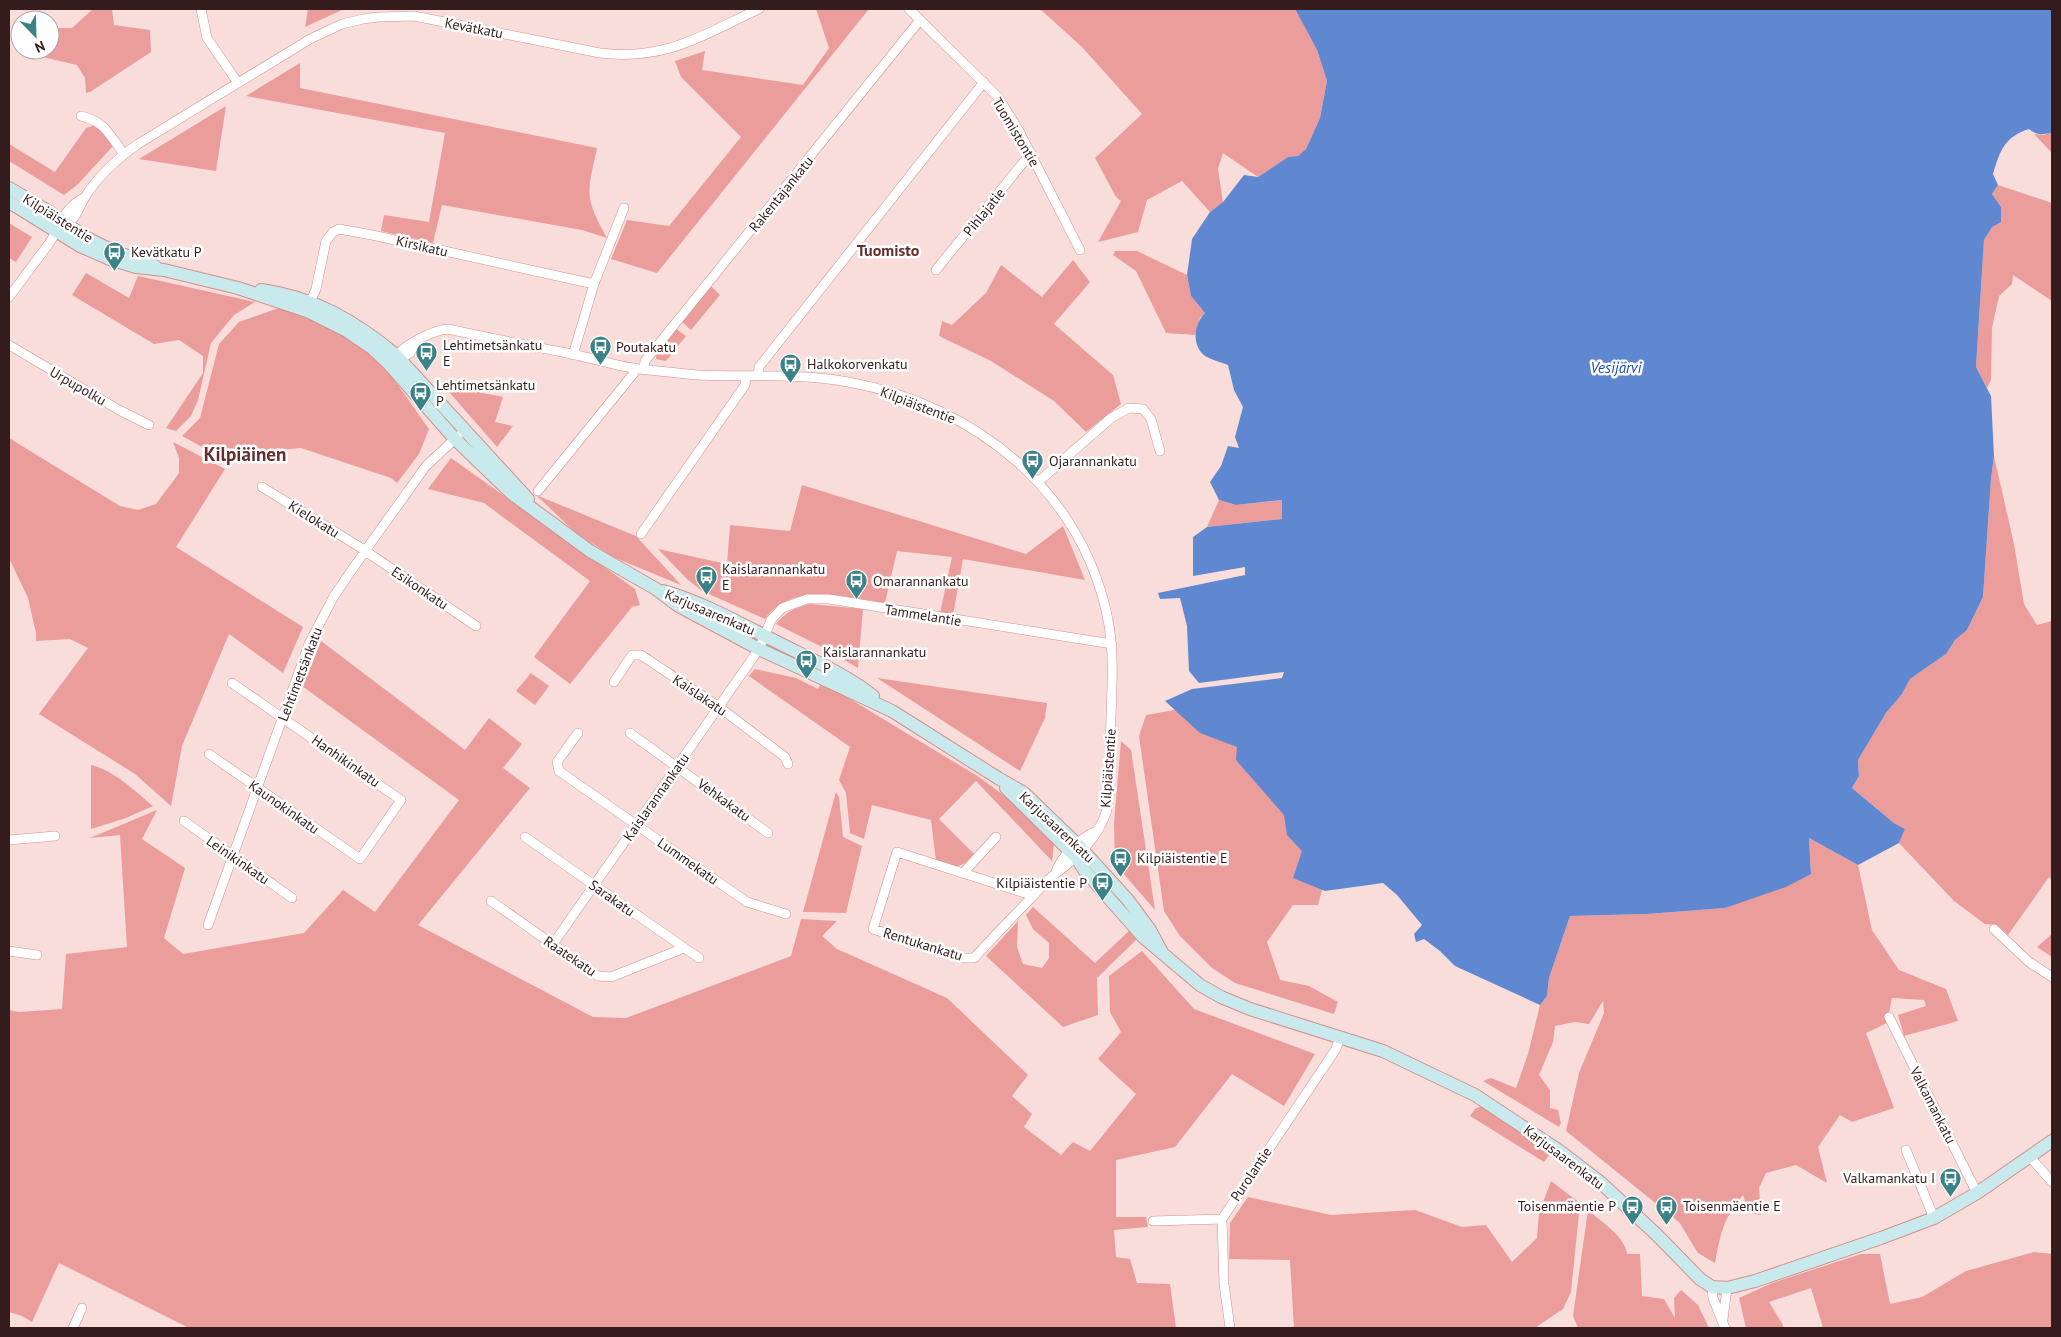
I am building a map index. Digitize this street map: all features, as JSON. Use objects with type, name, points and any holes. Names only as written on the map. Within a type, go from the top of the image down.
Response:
[{"type":"street","points":[[201,9],[207,38],[238,83]]},
{"type":"street","name":"Kevätkatu","points":[[56,232],[64,222],[80,210],[85,197],[101,177],[124,154],[238,83],[324,32],[342,24],[379,17],[414,16],[600,53],[630,55],[679,47],[759,9]]},
{"type":"street","name":"Tuomistontie","points":[[909,9],[998,98],[1019,130],[1080,250]]},
{"type":"street","name":"Rakentajankatu","points":[[538,491],[634,373],[640,369],[677,320],[760,220],[920,20]]},
{"type":"street","points":[[758,376],[759,367],[984,82]]},
{"type":"street","points":[[81,116],[95,119],[105,127],[124,154]]},
{"type":"street","name":"Pihlajatie","points":[[936,270],[1031,154]]},
{"type":"street","name":"Kilpiäistentie","points":[[9,188],[85,237],[111,250],[142,260],[164,270]]},
{"type":"street","name":"Kilpiäistentie","points":[[9,202],[80,246],[110,259],[136,268],[164,270],[238,288],[277,292],[353,322],[395,362],[410,353],[416,342],[432,332],[448,329],[640,369],[696,375],[812,378],[846,382],[903,397],[955,417],[993,441],[1025,468],[1064,515],[1092,568],[1102,596],[1112,644],[1113,663],[1107,810],[1098,830],[1090,845],[1076,850],[1060,861],[1055,874],[974,958]]},
{"type":"street","points":[[573,355],[594,284],[624,208]]},
{"type":"street","name":"Kirsikatu","points":[[309,306],[316,289],[326,240],[333,232],[340,229],[594,284]]},
{"type":"street","points":[[9,297],[56,232]]},
{"type":"street","name":"Urpupolku","points":[[9,345],[119,410],[149,425]]},
{"type":"street","name":"Karjusaarenkatu","points":[[395,362],[460,435],[546,519],[590,551],[656,589],[677,605],[759,649],[892,711]]},
{"type":"street","points":[[641,534],[745,385],[746,376]]},
{"type":"street","points":[[1038,482],[1111,418],[1129,408],[1143,409],[1151,419],[1160,452]]},
{"type":"street","name":"Lehtimetsänkatu","points":[[208,925],[309,644],[334,596],[426,466],[460,435]]},
{"type":"street","name":"Kielokatu","points":[[262,487],[365,551]]},
{"type":"street","name":"Esikonkatu","points":[[365,551],[476,626]]},
{"type":"street","name":"Karjusaarenkatu","points":[[656,589],[680,596],[764,636],[856,684],[892,711],[1024,793],[1076,850],[1128,900],[1150,930],[1163,954],[1186,975],[1221,997],[1250,1009],[1383,1051],[1427,1070],[1475,1095],[1561,1152],[1600,1182],[1657,1235],[1700,1279],[1712,1288]]},
{"type":"street","name":"Tammelantie","points":[[759,649],[771,620],[782,608],[807,599],[829,599],[1112,644]]},
{"type":"street","name":"Kaislarannankatu","points":[[553,944],[759,649]]},
{"type":"street","name":"Kaislakatu","points":[[614,682],[632,655],[641,655],[719,707],[785,757],[788,764]]},
{"type":"street","name":"Hanhikinkatu","points":[[232,683],[400,800],[360,859]]},
{"type":"street","name":"Lummekatu","points":[[578,732],[557,762],[559,771],[747,902],[786,914]]},
{"type":"street","name":"Vehkakatu","points":[[630,733],[768,833]]},
{"type":"street","name":"Kaunokinkatu","points":[[210,754],[360,859]]},
{"type":"street","name":"Leinikinkatu","points":[[184,822],[292,898]]},
{"type":"street","points":[[9,840],[55,836]]},
{"type":"street","name":"Sarakatu","points":[[525,837],[699,958]]},
{"type":"street","points":[[996,837],[963,873],[1028,894],[1032,898]]},
{"type":"street","name":"Rentukankatu","points":[[963,873],[897,852],[873,929],[962,958],[974,958]]},
{"type":"street","name":"Raatekatu","points":[[491,901],[598,976],[611,978],[684,948]]},
{"type":"street","points":[[1994,929],[2029,962],[2052,977]]},
{"type":"street","points":[[9,951],[37,955]]},
{"type":"street","name":"Valkamankatu","points":[[1889,1017],[1977,1194]]},
{"type":"street","name":"Purolantie","points":[[1222,1219],[1336,1049],[1340,1037]]},
{"type":"street","points":[[1724,1325],[1713,1298],[1712,1288],[1727,1288],[1770,1276],[1882,1238],[1934,1218],[1977,1194],[2052,1141]]},
{"type":"street","points":[[1906,1150],[1934,1218]]},
{"type":"street","points":[[2030,1157],[2052,1182]]},
{"type":"street","points":[[1153,1221],[1222,1219],[1224,1284],[1230,1328]]},
{"type":"street","points":[[1724,1325],[1727,1288]]},
{"type":"street","points":[[72,1328],[82,1308]]},
{"type":"shaded area","points":[[93,9],[112,9],[114,25],[150,30],[151,52],[86,93],[85,78],[77,65],[55,60],[60,60],[60,28],[72,28]]},
{"type":"shaded area","points":[[308,9],[344,9],[305,27]]},
{"type":"shaded area","points":[[816,9],[869,9],[657,273],[611,259],[627,220],[669,226],[741,137],[681,77],[675,61],[705,51],[702,70],[803,85],[829,48]]},
{"type":"shaded area","points":[[1040,9],[1295,9],[1317,50],[1327,81],[1320,118],[1306,149],[1298,156],[1288,157],[1258,177],[1223,153],[1218,169],[1223,202],[1210,212],[1182,181],[1147,200],[1138,232],[1098,242],[1121,201],[1116,197],[1095,158],[1142,114],[1082,47]]},
{"type":"shaded area","points":[[300,63],[300,88],[597,148],[591,176],[590,195],[594,213],[607,238],[582,230],[442,205],[433,243],[381,231],[384,215],[429,222],[445,133],[246,96]]},
{"type":"shaded area","points":[[226,106],[216,171],[139,159]]},
{"type":"shaded area","points":[[95,125],[114,145],[77,185],[64,195],[9,161],[9,144],[55,172],[86,128]]},
{"type":"shaded area","points":[[2050,133],[2052,135],[2052,153],[2034,134],[2043,135]]},
{"type":"shaded area","points":[[1998,185],[2052,203],[2052,301],[2013,275],[2012,284],[1999,296],[1992,328],[1991,380],[1987,388],[1976,367],[1984,240],[2001,207],[1992,194]]},
{"type":"shaded area","points":[[9,223],[32,237],[16,262],[9,258]]},
{"type":"shaded area","points":[[1115,251],[1137,251],[1187,275],[1191,296],[1205,313],[1200,318],[1195,335],[1166,333],[1136,271],[1113,255]]},
{"type":"shaded area","points":[[1073,260],[1090,282],[1054,324],[1113,375],[1121,404],[1086,432],[1054,401],[991,361],[939,336],[942,321],[952,325],[986,293],[1001,265],[1042,297]]},
{"type":"shaded area","points":[[86,273],[129,298],[138,276],[255,302],[234,315],[211,343],[198,400],[191,416],[176,431],[166,428],[203,373],[203,356],[179,340],[154,344],[72,295]]},
{"type":"shaded area","points":[[711,286],[720,295],[691,330],[681,321]]},
{"type":"shaded area","points":[[279,308],[332,330],[369,354],[393,379],[429,429],[419,454],[397,483],[391,478],[301,448],[239,454],[232,463],[182,436],[200,418],[219,344],[239,322]]},
{"type":"shaded area","points":[[675,328],[686,336],[666,361],[656,359],[657,350]]},
{"type":"shaded area","points":[[443,385],[503,397],[495,422],[513,426],[497,447]]},
{"type":"shaded area","points":[[9,438],[120,506],[138,510],[156,504],[179,473],[179,458],[173,442],[225,469],[176,547],[303,627],[283,673],[229,634],[182,746],[171,806],[135,774],[39,714],[88,648],[70,639],[36,641],[28,598],[9,558]]},
{"type":"shaded area","points":[[1994,456],[2014,544],[2024,604],[2037,625],[2052,621],[2052,881],[2049,877],[2008,935],[1997,925],[1985,924],[1954,901],[1899,843],[1905,829],[1894,823],[1852,788],[1859,776],[1858,760],[1886,713],[1902,694],[1910,679],[1946,654],[1955,640],[1967,630],[1983,597]]},
{"type":"shaded area","points":[[451,458],[635,589],[640,605],[632,607],[570,684],[534,657],[590,581],[484,503],[428,489]]},
{"type":"shaded area","points":[[802,485],[1026,554],[1063,526],[1085,580],[963,559],[953,615],[940,613],[952,557],[897,551],[885,603],[837,595],[820,594],[805,596],[790,600],[776,607],[765,619],[702,591],[687,579],[658,549],[727,564],[730,525],[790,531]]},
{"type":"shaded area","points":[[536,495],[636,536],[681,585],[613,557],[575,532]]},
{"type":"shaded area","points":[[1219,500],[1236,505],[1283,500],[1282,519],[1207,527]]},
{"type":"shaded area","points":[[810,604],[863,609],[858,668],[776,624],[791,611]]},
{"type":"shaded area","points":[[321,641],[465,750],[489,718],[522,744],[503,768],[530,788],[418,925],[593,1017],[626,1018],[791,956],[801,919],[837,921],[822,936],[837,949],[947,998],[1028,1075],[1012,1096],[1032,1114],[1024,1127],[1061,1155],[1073,1142],[1090,1151],[1136,1094],[1098,1059],[1121,1032],[1110,1012],[1109,976],[1142,951],[1194,1009],[1315,1054],[1284,1106],[1232,1074],[1175,1147],[1116,1160],[1116,1217],[1146,1217],[1148,1227],[1114,1230],[1116,1257],[1130,1259],[1137,1283],[1170,1284],[1176,1328],[189,1328],[59,1263],[32,1322],[22,1316],[9,1312],[9,1010],[19,1012],[62,1009],[66,954],[127,947],[120,835],[90,838],[157,810],[142,839],[185,868],[164,938],[183,954],[304,933],[343,890],[375,912],[459,800],[302,686]]},
{"type":"shaded area","points":[[755,669],[796,678],[818,689],[822,682],[979,777],[1010,800],[1054,844],[1052,861],[976,781],[939,819],[974,854],[961,865],[953,866],[936,861],[931,820],[872,805],[864,839],[850,833],[846,793],[839,780],[850,747],[749,676]]},
{"type":"shaded area","points":[[531,673],[549,686],[535,705],[516,691]]},
{"type":"shaded area","points":[[877,678],[1047,703],[1045,718],[1020,771]]},
{"type":"shaded area","points":[[1241,697],[1322,890],[1318,905],[1293,905],[1267,942],[1280,980],[1309,986],[1338,1002],[1334,1014],[1235,983],[1212,968],[1180,936],[1164,911],[1139,736],[1146,715],[1174,710],[1183,703]]},
{"type":"shaded area","points":[[1121,741],[1131,750],[1155,910],[1115,864],[1114,823]]},
{"type":"shaded area","points":[[91,765],[116,777],[153,806],[126,818],[91,829]]},
{"type":"shaded area","points":[[836,792],[839,797],[843,837],[862,846],[846,913],[803,912]]},
{"type":"shaded area","points":[[1809,838],[1858,865],[1872,930],[1899,970],[1946,989],[1958,1021],[1904,1036],[1898,1015],[1926,1006],[1924,1000],[1892,998],[1887,1023],[1866,1033],[1894,1108],[1852,1122],[1840,1115],[1818,1147],[1827,1183],[1796,1165],[1766,1173],[1759,1188],[1761,1215],[1749,1213],[1743,1195],[1731,1211],[1724,1226],[1715,1263],[1698,1253],[1679,1222],[1566,1131],[1579,1073],[1604,1013],[1603,1001],[1589,1024],[1575,1022],[1555,1026],[1553,1042],[1539,1075],[1550,1090],[1550,1108],[1558,1110],[1561,1123],[1559,1127],[1483,1081],[1491,1078],[1516,1088],[1528,1054],[1540,1005],[1547,996],[1549,978],[1570,916],[1647,914],[1725,908],[1811,874]]},
{"type":"shaded area","points":[[1033,907],[1095,963],[1130,930],[1138,938],[1097,978],[1098,1015],[1063,1027],[986,956],[1018,921],[1017,947],[1023,964],[1042,968],[1049,958],[1049,943],[1033,929],[1026,915]]},
{"type":"shaded area","points":[[2052,934],[2052,957],[2037,947]]},
{"type":"shaded area","points":[[1481,1106],[1550,1154],[1544,1162],[1470,1116],[1475,1109]]},
{"type":"shaded area","points":[[1551,1181],[1580,1203],[1571,1292],[1563,1309],[1535,1328],[1294,1328],[1290,1260],[1229,1259],[1230,1223],[1248,1197],[1331,1215],[1415,1210],[1462,1227],[1486,1225],[1512,1262],[1537,1238],[1539,1213]]},
{"type":"shaded area","points":[[1588,1210],[1617,1235],[1622,1241],[1627,1254],[1640,1254],[1642,1296],[1664,1299],[1675,1318],[1674,1298],[1681,1290],[1698,1305],[1709,1328],[1578,1328],[1573,1316]]},
{"type":"shaded area","points":[[2034,1252],[2052,1254],[2052,1328],[1823,1328],[1811,1288],[1769,1302],[1783,1328],[1746,1328],[1739,1298],[1772,1283],[1861,1254],[1880,1254],[1890,1304],[1922,1297],[1966,1271]]},
{"type":"water","name":"Vesijärvi","points":[[1295,9],[2052,9],[2052,135],[2050,133],[2036,133],[2029,129],[2014,136],[2004,146],[1993,174],[1998,185],[1992,194],[2001,207],[2001,222],[1992,227],[1984,240],[1976,367],[1991,396],[1994,456],[1983,597],[1967,630],[1955,640],[1946,654],[1910,679],[1902,694],[1886,713],[1858,760],[1859,776],[1852,788],[1894,823],[1905,829],[1899,843],[1858,865],[1809,838],[1811,874],[1786,887],[1725,908],[1647,914],[1570,916],[1549,978],[1547,996],[1540,1005],[1455,966],[1424,939],[1416,942],[1414,934],[1422,925],[1397,895],[1383,883],[1325,891],[1293,878],[1302,851],[1287,835],[1284,815],[1236,760],[1237,747],[1200,733],[1165,701],[1192,689],[1282,678],[1284,672],[1199,683],[1189,671],[1187,626],[1180,598],[1160,599],[1158,593],[1245,575],[1245,567],[1193,576],[1193,537],[1207,527],[1282,519],[1282,500],[1236,505],[1219,500],[1210,482],[1221,466],[1228,446],[1239,448],[1235,437],[1243,407],[1234,390],[1228,365],[1205,356],[1198,346],[1196,329],[1205,313],[1191,296],[1187,275],[1192,239],[1210,212],[1223,202],[1244,175],[1258,177],[1288,157],[1298,156],[1306,149],[1320,118],[1327,81],[1317,50]]},
{"type":"place","name":"Kevätkatu P","points":[[115,271]]},
{"type":"place","name":"Poutakatu","points":[[600,366]]},
{"type":"place","name":"Lehtimetsänkatu E","points":[[427,372]]},
{"type":"place","name":"Halkokorvenkatu","points":[[791,383]]},
{"type":"place","name":"Lehtimetsänkatu P","points":[[420,412]]},
{"type":"place","name":"Ojarannankatu","points":[[1033,480]]},
{"type":"place","name":"Kaislarannankatu E","points":[[706,596]]},
{"type":"place","name":"Omarannankatu","points":[[857,600]]},
{"type":"place","name":"Kaislarannankatu P","points":[[807,679]]},
{"type":"place","name":"Kilpiäistentie E","points":[[1121,877]]},
{"type":"place","name":"Kilpiäistentie P","points":[[1103,902]]},
{"type":"place","name":"Valkamankatu I","points":[[1951,1197]]},
{"type":"place","name":"Toisenmäentie P","points":[[1632,1225]]},
{"type":"place","name":"Toisenmäentie E","points":[[1667,1225]]},
{"type":"district","name":"Tuomisto","points":[[888,250]]},
{"type":"district","name":"Kilpiäinen","points":[[245,454]]}]
